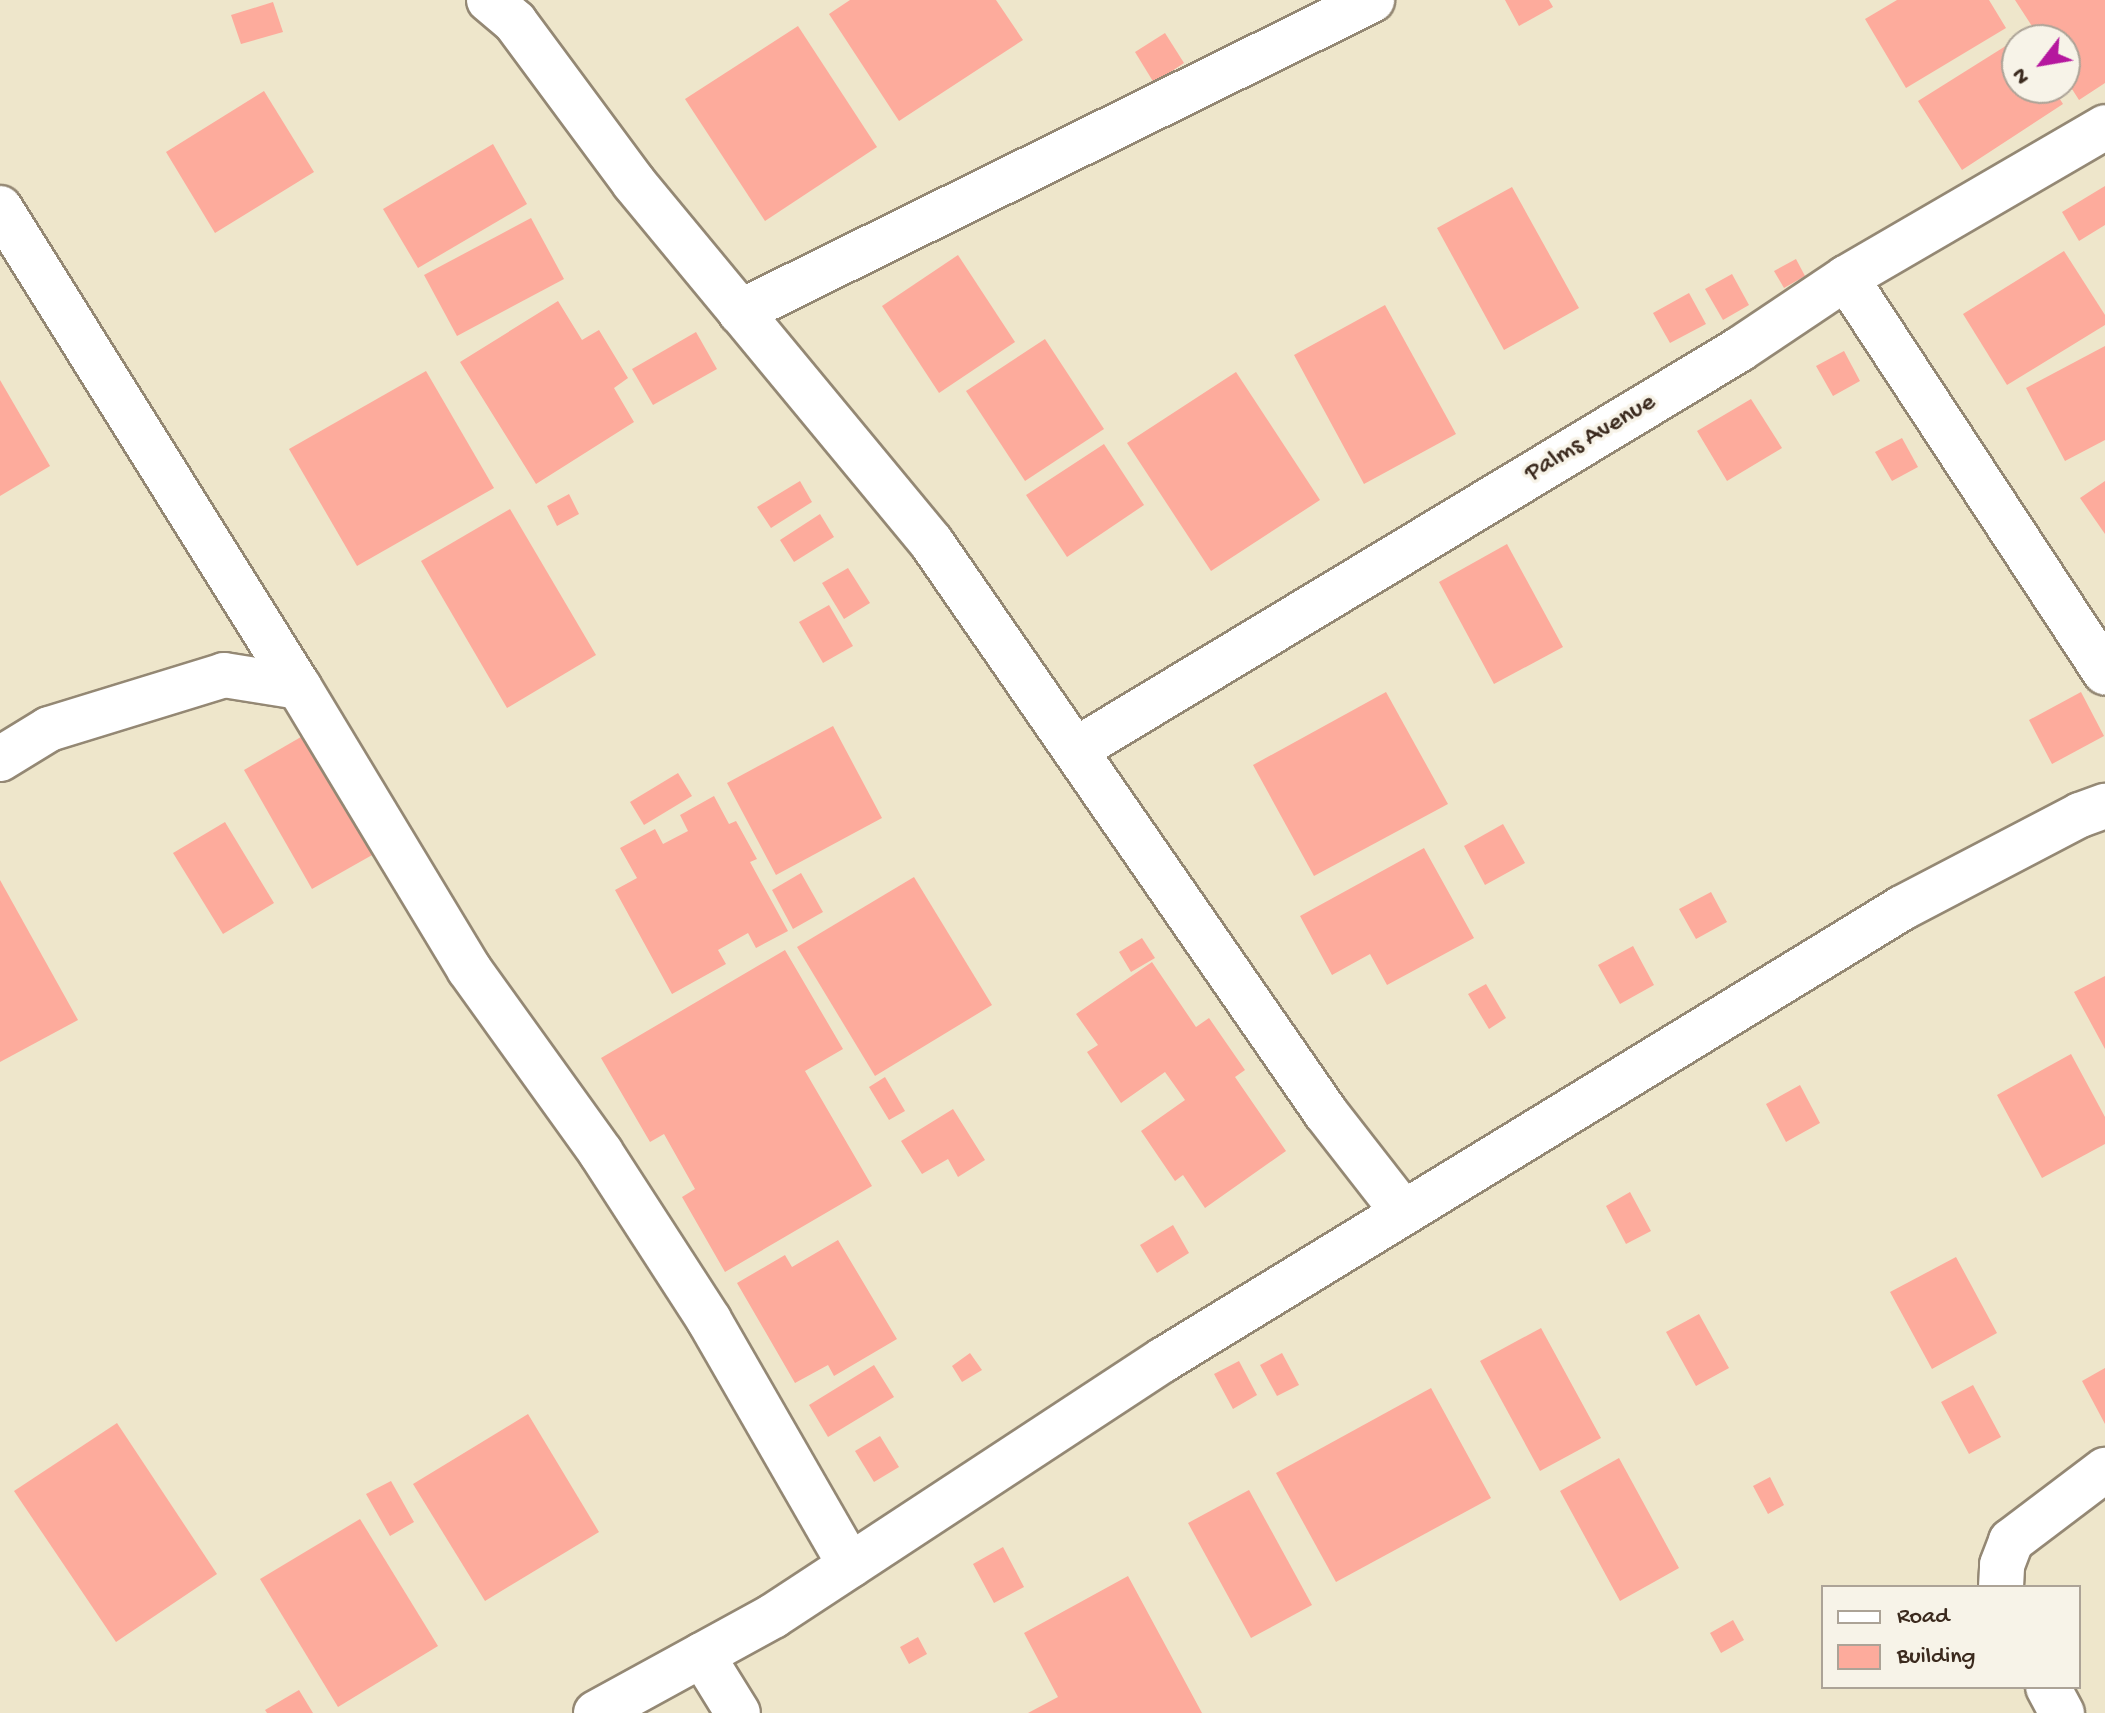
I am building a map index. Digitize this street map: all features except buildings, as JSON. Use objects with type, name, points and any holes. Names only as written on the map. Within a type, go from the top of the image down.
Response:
[{"type":"street","points":[[489,0],[515,22],[634,183],[931,542],[1326,1113],[1403,1212]]},
{"type":"street","points":[[740,312],[1372,0]]},
{"type":"street","name":"Palms Avenue","points":[[1077,749],[1726,357],[1846,278],[2105,127]]},
{"type":"street","points":[[0,208],[299,687],[469,969],[601,1153],[709,1320],[850,1565]]},
{"type":"street","points":[[1846,278],[2105,673]]},
{"type":"street","points":[[0,759],[49,729],[224,675],[299,687]]},
{"type":"street","points":[[596,1713],[773,1616],[1163,1360],[1902,908],[2080,815],[2105,806]]},
{"type":"street","points":[[2001,1585],[2002,1565],[2011,1541],[2105,1470]]},
{"type":"street","points":[[702,1655],[738,1713]]},
{"type":"street","points":[[2049,1689],[2062,1713]]}]
